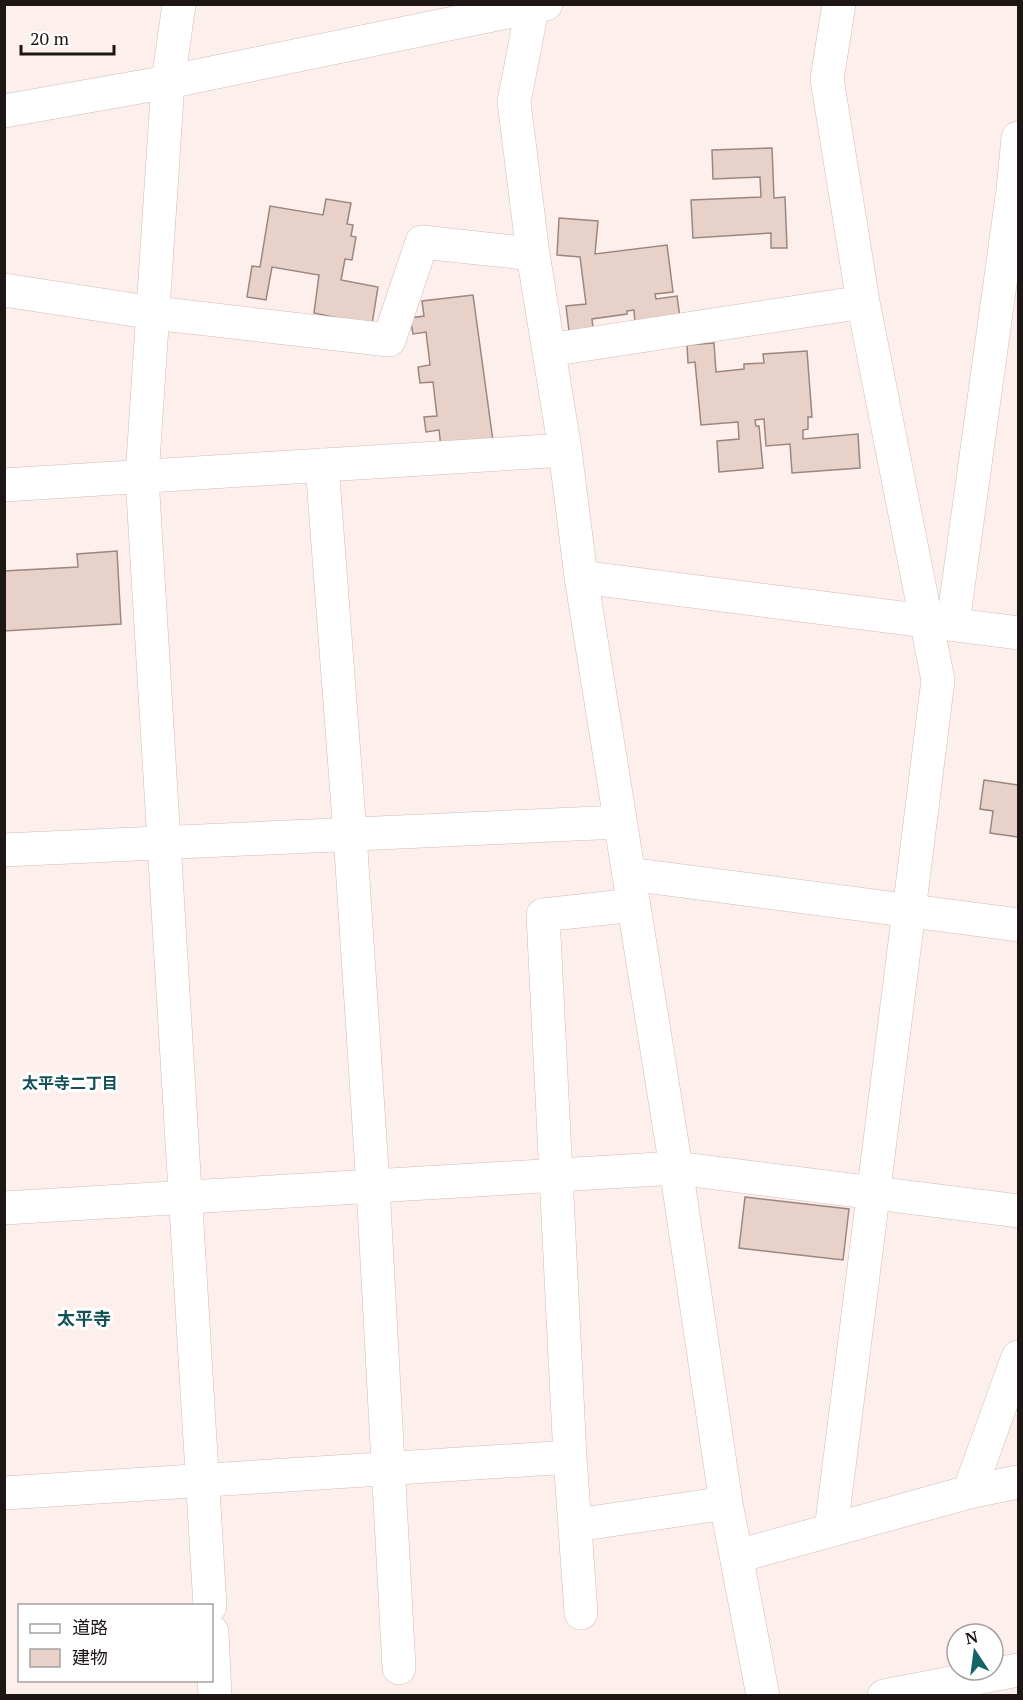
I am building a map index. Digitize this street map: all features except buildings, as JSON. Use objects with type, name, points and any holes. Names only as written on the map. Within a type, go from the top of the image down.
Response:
[{"type":"street","points":[[179,4],[168,81],[142,477],[210,1604]]},
{"type":"street","points":[[839,4],[827,79],[864,302],[940,622]]},
{"type":"street","points":[[4,111],[168,81],[537,6],[514,102],[533,254],[565,450],[581,577],[676,1168],[726,1503],[763,1695]]},
{"type":"street","points":[[831,1530],[938,680],[940,622],[1013,190],[1018,138]]},
{"type":"street","points":[[4,291],[154,313],[389,340],[422,242],[533,254]]},
{"type":"street","points":[[549,350],[864,302]]},
{"type":"street","points":[[4,485],[565,450]]},
{"type":"street","points":[[322,465],[350,834],[373,1186],[399,1668]]},
{"type":"street","points":[[581,577],[1018,633]]},
{"type":"street","points":[[4,850],[620,822]]},
{"type":"street","points":[[581,1613],[570,1457],[543,915],[631,890],[909,911],[1018,925]]},
{"type":"street","points":[[4,1208],[676,1168],[1018,1211]]},
{"type":"street","points":[[969,1492],[1018,1357]]},
{"type":"street","points":[[4,1492],[570,1457]]},
{"type":"street","points":[[738,1556],[969,1492],[1018,1482]]},
{"type":"street","points":[[576,1525],[726,1503]]},
{"type":"street","points":[[213,1653],[215,1695]]},
{"type":"street","points":[[884,1695],[1018,1670]]},
{"type":"district","name":"太平寺二丁目","points":[[70,1083]]},
{"type":"district","name":"太平寺","points":[[84,1318]]}]
